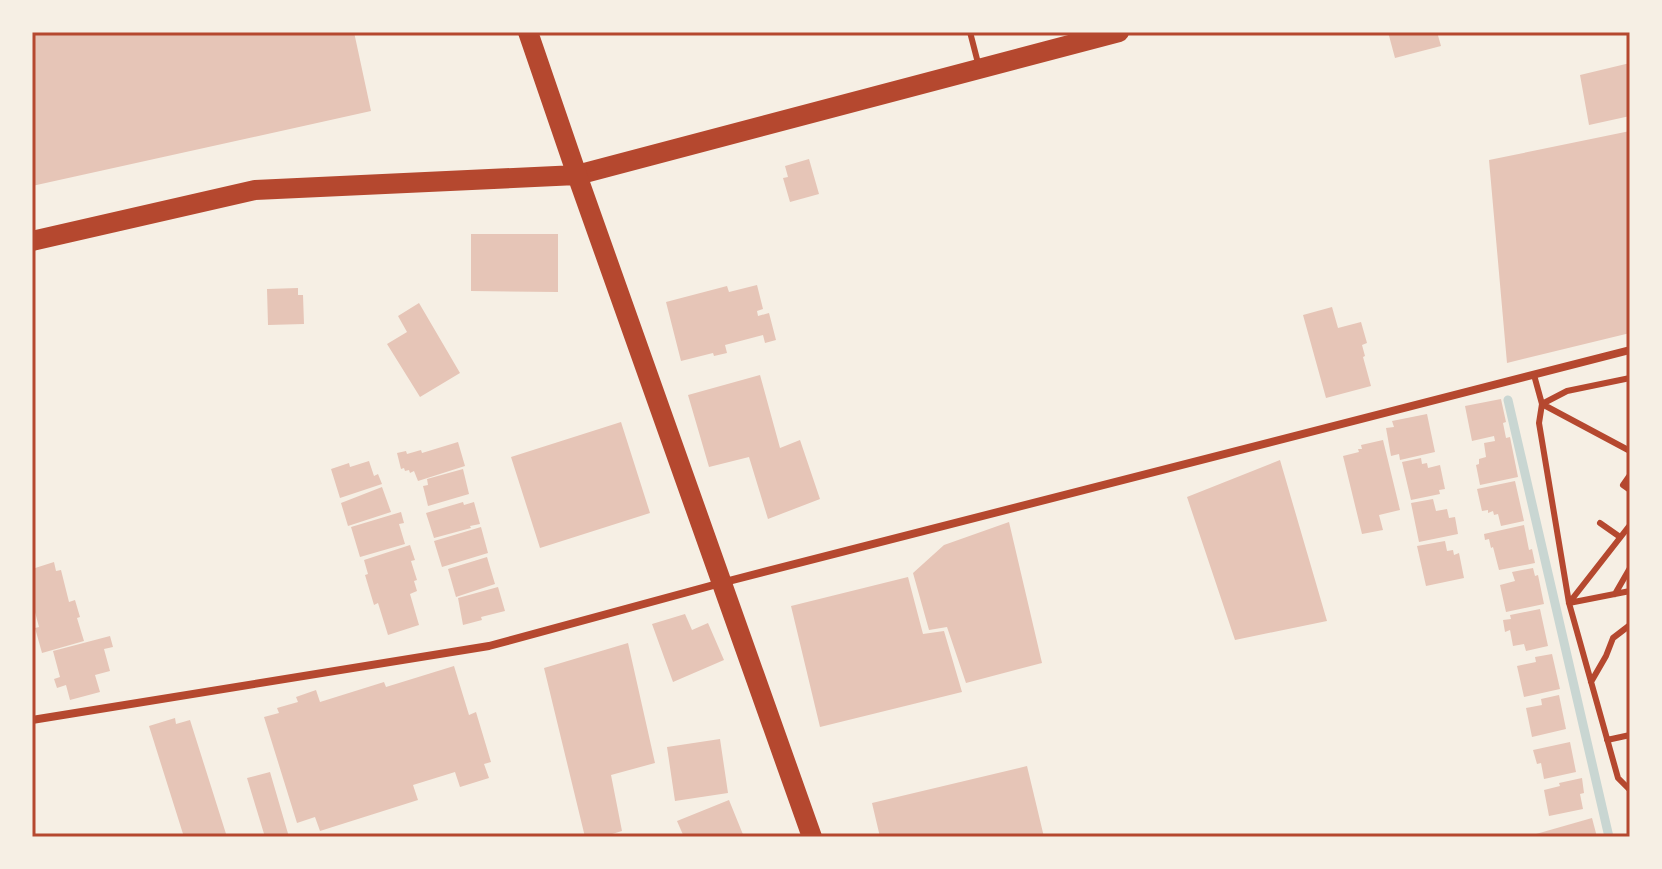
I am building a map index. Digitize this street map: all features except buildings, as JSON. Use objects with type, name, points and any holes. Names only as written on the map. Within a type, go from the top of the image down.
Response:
[{"type":"main road","points":[[528,32],[812,837]]},
{"type":"main road","points":[[32,241],[255,190],[577,175],[1119,32]]},
{"type":"street","points":[[32,720],[489,646],[721,583],[1630,350]]},
{"type":"lane","points":[[970,32],[979,69]]},
{"type":"lane","points":[[1534,375],[1542,404],[1539,423],[1569,603],[1618,778],[1630,790]]},
{"type":"lane","points":[[1542,404],[1567,391],[1630,378]]},
{"type":"lane","points":[[1542,404],[1630,451]]},
{"type":"lane","points":[[1630,475],[1623,485],[1630,490]]},
{"type":"lane","points":[[1600,523],[1620,537]]},
{"type":"lane","points":[[1569,603],[1630,525]]},
{"type":"lane","points":[[1615,594],[1630,568]]},
{"type":"lane","points":[[1569,603],[1630,591]]},
{"type":"lane","points":[[1591,682],[1613,638],[1630,625]]},
{"type":"lane","points":[[1607,740],[1630,735]]},
{"type":"waterway","points":[[1508,400],[1609,837]]}]
